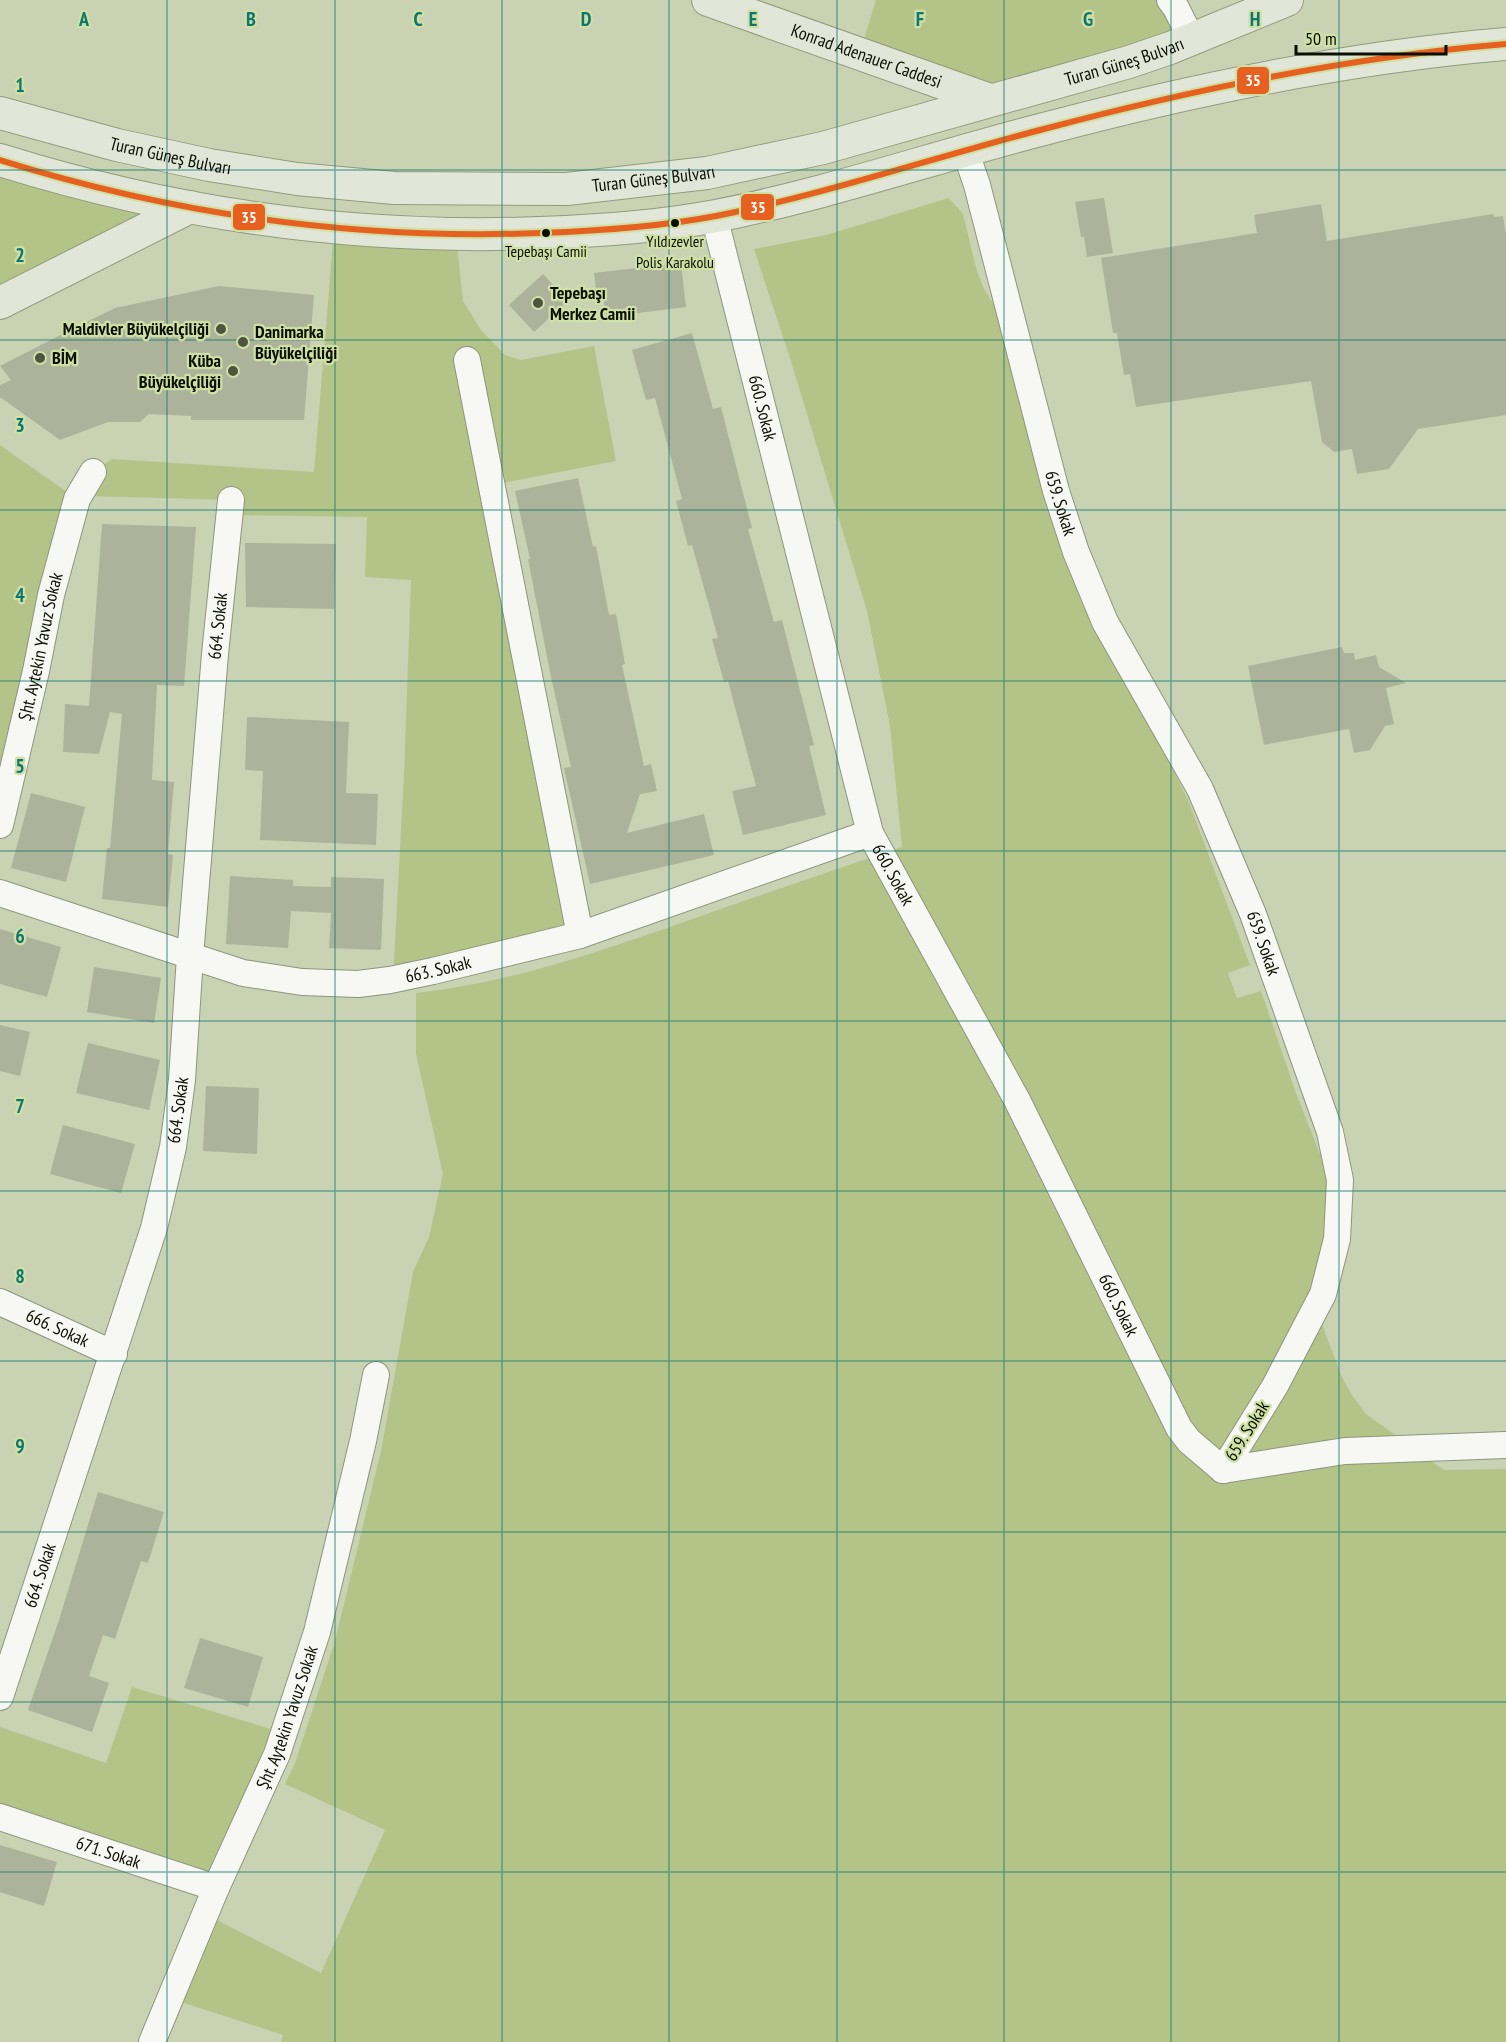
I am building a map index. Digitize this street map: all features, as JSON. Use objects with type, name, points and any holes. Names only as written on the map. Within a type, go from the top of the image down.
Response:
[{"type":"main road","name":"Konrad Adenauer Caddesi","points":[[708,0],[990,100]]},
{"type":"main road","name":"Turan Güneş Bulvarı","points":[[0,113],[140,150],[209,165],[297,178],[394,188],[544,189],[635,182],[707,173],[823,147],[1129,62],[1287,0]]},
{"type":"main road","points":[[0,160],[68,179],[190,207],[334,229],[456,235],[629,228],[714,216],[841,186],[1046,128],[1246,82],[1377,58],[1506,44]]},
{"type":"main road","points":[[0,303],[190,207]]},
{"type":"street","points":[[1170,0],[1191,38]]},
{"type":"street","name":"659. Sokak","points":[[965,150],[977,185],[1056,491],[1076,552],[1105,622],[1200,789],[1253,914],[1330,1132],[1340,1180],[1337,1239],[1323,1294],[1275,1386],[1223,1470]]},
{"type":"street","name":"660. Sokak","points":[[714,216],[870,833],[1017,1100],[1179,1428],[1189,1441],[1223,1470]]},
{"type":"street","points":[[467,360],[580,935]]},
{"type":"street","name":"Şht. Aytekin Yavuz Sokak","points":[[0,825],[36,671],[51,595],[78,499],[93,472]]},
{"type":"street","name":"664. Sokak","points":[[0,1697],[154,1228],[173,1147],[182,1080],[215,654],[231,500]]},
{"type":"street","name":"663. Sokak","points":[[0,893],[243,973],[302,982],[358,984],[433,971],[580,935],[870,833]]},
{"type":"street","name":"666. Sokak","points":[[0,1302],[114,1354]]},
{"type":"street","name":"Şht. Aytekin Yavuz Sokak","points":[[152,2042],[216,1888],[277,1754],[317,1632],[363,1441],[376,1375]]},
{"type":"street","name":"659. Sokak","points":[[1223,1470],[1345,1451],[1506,1445]]},
{"type":"street","name":"671. Sokak","points":[[0,1817],[216,1888]]},
{"type":"green space","points":[[876,0],[1170,0],[1191,38],[990,100],[859,55]]},
{"type":"green space","points":[[0,160],[190,207],[0,303]]},
{"type":"green space","points":[[949,198],[963,214],[977,271],[984,289],[1000,314],[1140,704],[1188,800],[1250,965],[1228,973],[1237,998],[1261,991],[1297,1096],[1334,1189],[1313,1301],[1342,1377],[1366,1414],[1444,1470],[1506,1469],[1506,2042],[281,2042],[283,2035],[181,2002],[211,1917],[321,1973],[385,1830],[285,1784],[295,1763],[335,1641],[381,1451],[413,1272],[429,1237],[443,1174],[416,1054],[416,993],[484,982],[551,966],[902,847],[890,726],[867,611],[789,355],[754,249],[826,235]]},
{"type":"green space","points":[[334,229],[456,235],[463,301],[481,330],[505,355],[521,360],[594,346],[616,461],[492,485],[580,935],[393,979],[411,580],[365,577],[367,517],[229,515],[231,500],[87,496],[0,825],[0,445],[77,499],[93,472],[112,459],[314,472]]},
{"type":"green space","points":[[132,1687],[284,1733],[216,1888],[0,1817],[0,1727],[106,1763]]},
{"type":"building","points":[[1104,198],[1113,253],[1087,257],[1075,202]]},
{"type":"building","points":[[1321,204],[1327,241],[1493,214],[1494,217],[1503,216],[1506,234],[1506,415],[1418,429],[1389,469],[1357,474],[1352,449],[1334,452],[1322,442],[1311,381],[1136,407],[1130,374],[1124,375],[1117,333],[1113,333],[1101,258],[1257,233],[1254,215]]},
{"type":"building","points":[[681,263],[686,307],[606,317],[603,296],[597,296],[594,273]]},
{"type":"building","name":"Tepebaşı Merkez Camii","points":[[543,274],[568,301],[534,332],[509,305]]},
{"type":"building","points":[[219,286],[314,295],[304,420],[191,420],[191,416],[149,414],[140,422],[108,422],[60,440],[0,397],[0,385],[11,380],[0,366],[78,326],[115,308]]},
{"type":"building","points":[[692,333],[713,409],[721,407],[752,528],[748,529],[774,622],[782,620],[814,745],[809,746],[826,815],[743,835],[732,791],[756,786],[728,681],[724,682],[712,639],[718,638],[692,545],[688,546],[676,501],[682,499],[655,398],[646,400],[632,350]]},
{"type":"building","points":[[578,478],[593,547],[596,546],[609,615],[616,614],[625,664],[622,665],[644,766],[651,764],[657,791],[640,794],[627,833],[704,814],[714,855],[590,884],[564,768],[571,767],[515,491]]},
{"type":"building","points":[[102,524],[196,527],[184,686],[157,685],[152,780],[174,782],[168,854],[173,855],[168,907],[102,899],[107,848],[110,848],[122,714],[110,712],[99,754],[63,752],[65,704],[89,706]]},
{"type":"building","points":[[245,543],[336,544],[334,609],[246,607]]},
{"type":"building","points":[[1342,647],[1344,653],[1354,653],[1355,660],[1376,655],[1379,667],[1406,683],[1386,688],[1394,724],[1385,726],[1370,750],[1354,753],[1349,729],[1264,745],[1248,666]]},
{"type":"building","points":[[247,717],[349,722],[346,793],[378,794],[376,845],[260,840],[263,771],[245,770]]},
{"type":"building","points":[[31,793],[85,807],[66,882],[11,868]]},
{"type":"building","points":[[230,876],[293,880],[293,886],[331,887],[331,877],[384,879],[381,950],[329,948],[331,913],[291,911],[288,948],[226,944]]},
{"type":"building","points":[[0,929],[61,947],[47,997],[0,984]]},
{"type":"building","points":[[94,967],[161,978],[154,1023],[87,1012]]},
{"type":"building","points":[[0,1025],[30,1032],[20,1076],[0,1071]]},
{"type":"building","points":[[88,1043],[160,1060],[149,1110],[76,1093]]},
{"type":"building","points":[[206,1086],[259,1088],[257,1154],[203,1151]]},
{"type":"building","points":[[63,1125],[135,1144],[121,1193],[50,1174]]},
{"type":"building","points":[[98,1492],[164,1512],[148,1563],[141,1561],[115,1639],[103,1635],[89,1676],[109,1683],[92,1732],[28,1710],[59,1620]]},
{"type":"building","points":[[200,1638],[263,1657],[248,1707],[184,1688]]},
{"type":"building","points":[[0,1845],[57,1862],[44,1906],[0,1892]]},
{"type":"transit line","name":"35","points":[[0,160],[133,196],[267,220],[402,232],[471,234],[606,230],[694,220],[757,207],[1101,114],[1273,76],[1389,57],[1506,44]]},
{"type":"place","name":"Yıldızevler Polis Karakolu","points":[[675,223]]},
{"type":"place","name":"Tepebaşı Camii","points":[[546,233]]},
{"type":"place","name":"Tepebaşı Merkez Camii","points":[[538,303]]},
{"type":"place","name":"Maldivler Büyükelçiliği","points":[[221,329]]},
{"type":"place","name":"Danimarka Büyükelçiliği","points":[[243,342]]},
{"type":"place","name":"BİM","points":[[40,358]]},
{"type":"place","name":"Küba Büyükelçiliği","points":[[233,371]]}]
